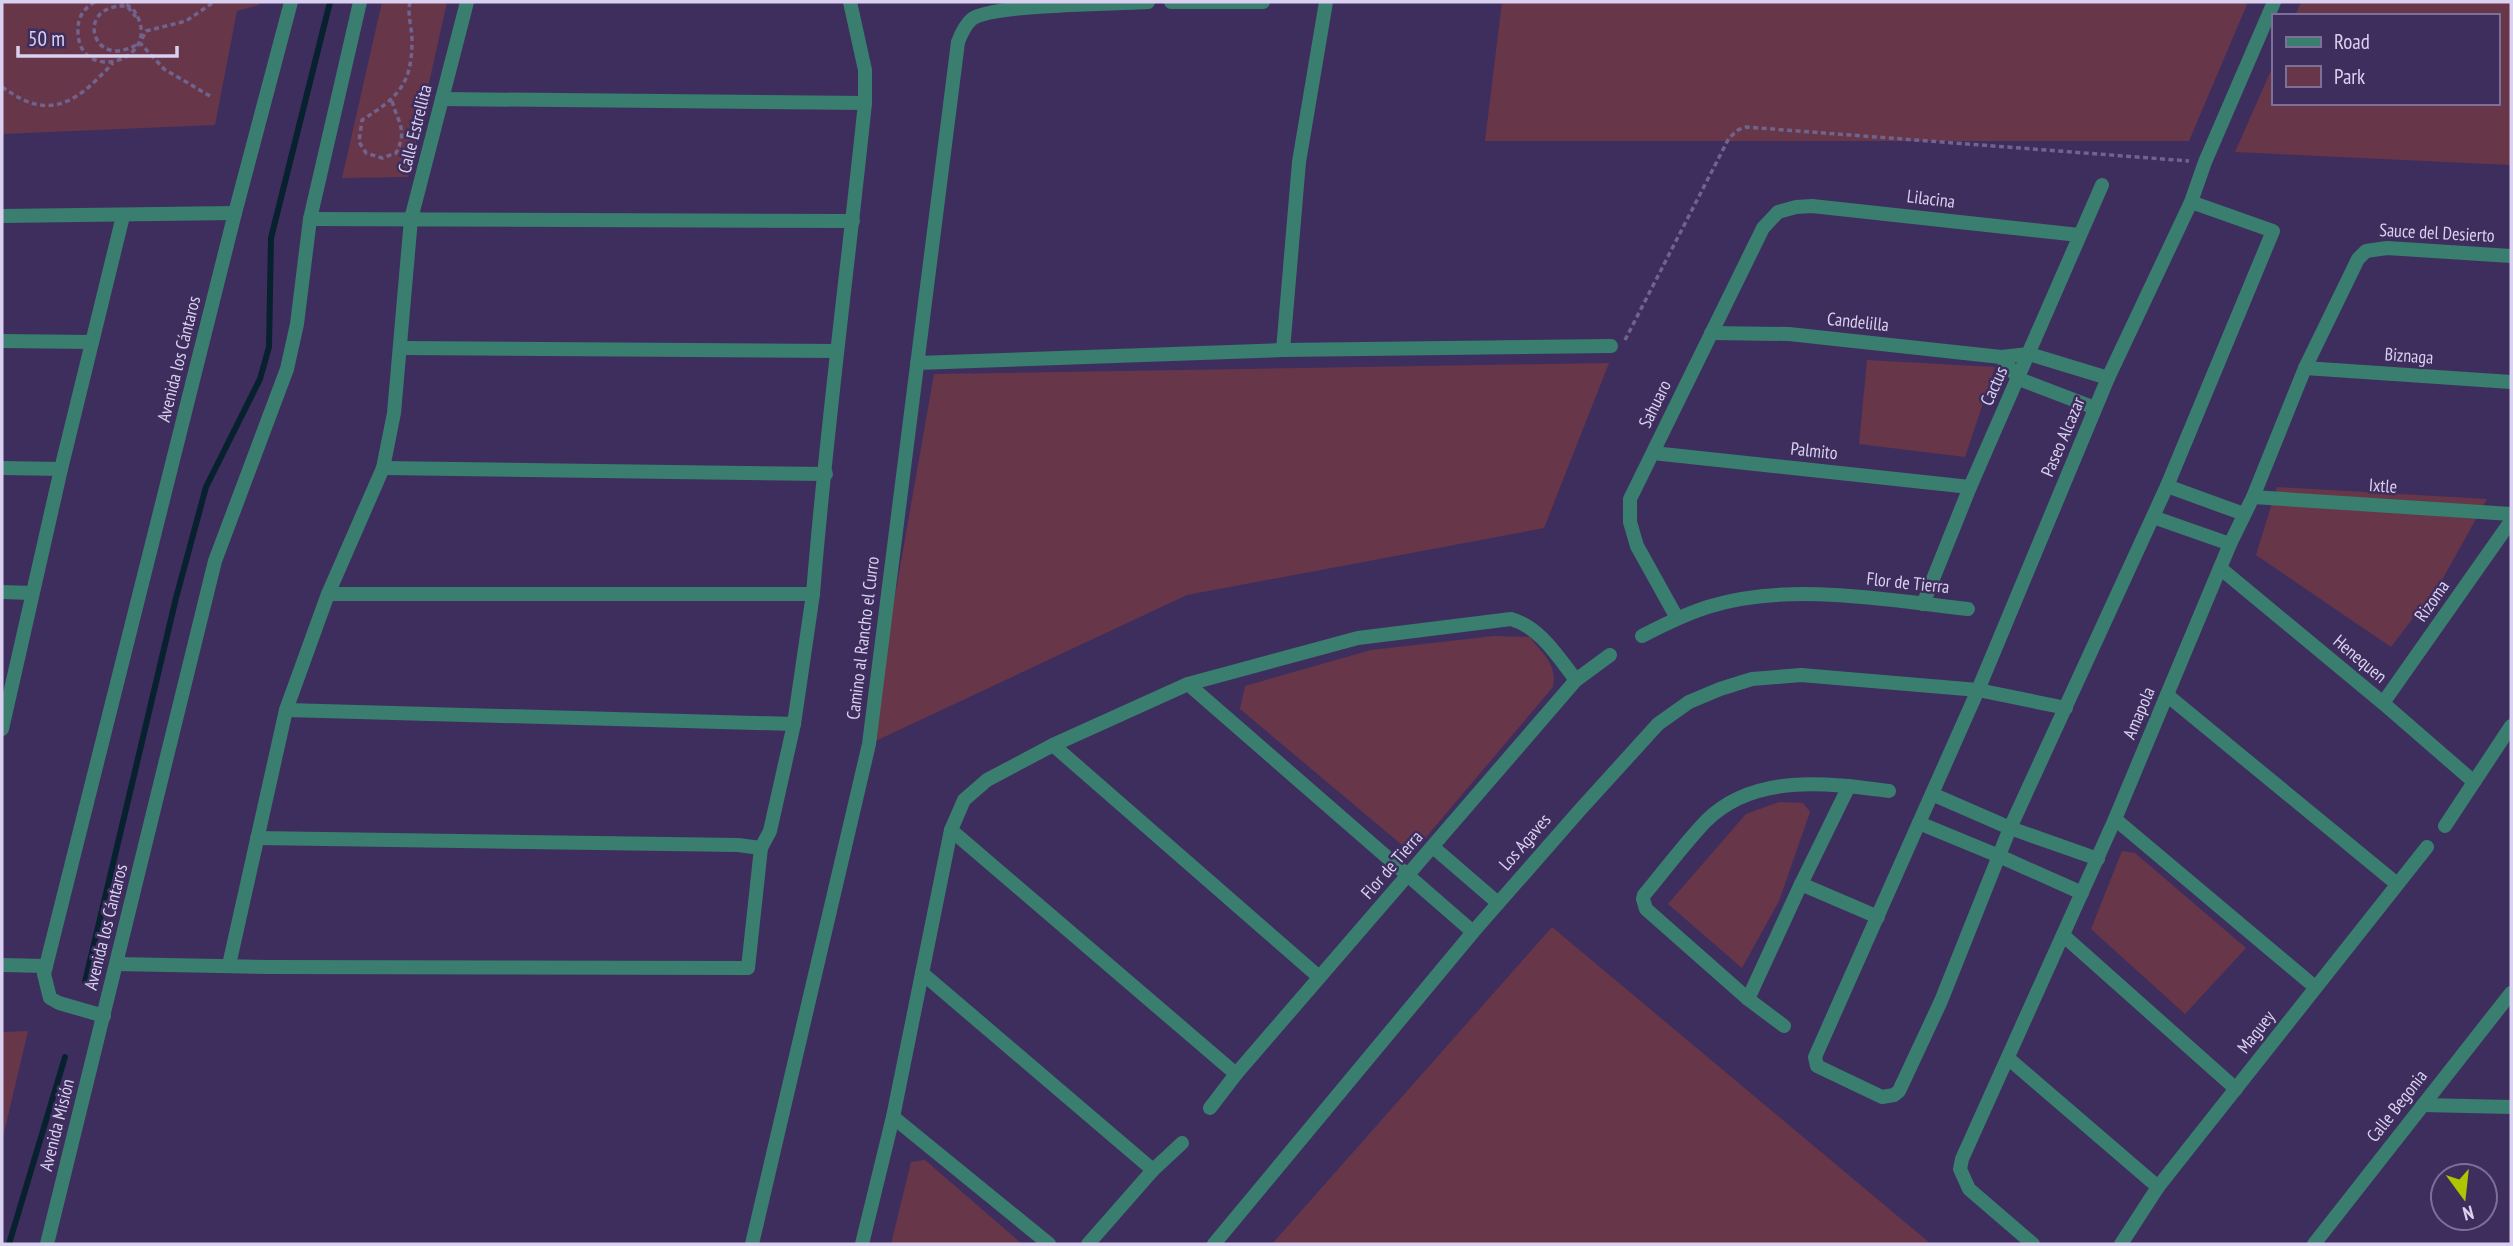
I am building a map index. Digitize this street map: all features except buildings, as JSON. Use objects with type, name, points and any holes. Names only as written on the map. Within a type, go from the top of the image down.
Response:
[{"type":"street","name":"Avenida los Cántaros","points":[[291,2],[44,974],[50,998],[104,1016],[215,561],[287,369],[297,324],[310,219],[360,2]]},
{"type":"street","name":"Calle Estrellita","points":[[229,965],[286,710],[328,594],[383,468],[394,414],[411,219],[467,2]]},
{"type":"street","points":[[117,964],[748,968],[761,848],[770,831],[794,724],[813,594],[836,351],[853,221],[865,103],[865,70],[850,2]]},
{"type":"street","name":"Camino al Rancho el Curro","points":[[752,1244],[869,744],[958,42],[964,28],[981,15],[1007,10],[1147,2]]},
{"type":"street","points":[[1171,2],[1263,2]]},
{"type":"street","points":[[1283,350],[1299,162],[1326,2]]},
{"type":"street","name":"Paseo Alcazar","points":[[1999,856],[1941,1001],[1899,1091],[1889,1097],[1882,1097],[1818,1066],[1814,1060],[1978,690],[2108,378],[2191,202],[2205,162],[2274,2]]},
{"type":"street","points":[[442,99],[865,103]]},
{"type":"street","name":"Cactus","points":[[1923,604],[1970,487],[2102,185]]},
{"type":"street","points":[[1999,856],[2167,486],[2273,231],[2191,202]]},
{"type":"street","name":"Lilacina","points":[[1778,212],[1796,206],[1846,208],[2079,235]]},
{"type":"street","name":"Sahuaro","points":[[1677,618],[1637,546],[1630,522],[1630,499],[1763,228],[1778,212]]},
{"type":"street","points":[[2,216],[235,214]]},
{"type":"street","points":[[2,729],[3,712],[123,216]]},
{"type":"street","points":[[310,219],[853,221]]},
{"type":"street","name":"Sauce del Desierto","points":[[2362,253],[2375,248],[2387,248],[2511,256]]},
{"type":"street","name":"Amapola","points":[[2033,1244],[1969,1189],[1960,1169],[1962,1159],[2098,859],[2230,544],[2253,497],[2305,368],[2362,253]]},
{"type":"street","name":"Candelilla","points":[[1710,334],[1789,334],[2001,357],[2029,354]]},
{"type":"street","points":[[2,341],[92,342]]},
{"type":"street","points":[[917,363],[1283,350],[1611,346]]},
{"type":"street","points":[[401,348],[836,351]]},
{"type":"street","points":[[2029,354],[2108,378]]},
{"type":"street","points":[[2001,357],[2019,380],[2095,408]]},
{"type":"street","name":"Biznaga","points":[[2305,368],[2511,382]]},
{"type":"street","name":"Palmito","points":[[1653,453],[1970,487]]},
{"type":"street","points":[[2,468],[61,469]]},
{"type":"street","points":[[383,468],[826,474]]},
{"type":"street","points":[[2167,486],[2244,514]]},
{"type":"street","name":"Ixtle","points":[[2253,497],[2511,514]]},
{"type":"street","points":[[2153,517],[2230,544]]},
{"type":"street","name":"Rizoma","points":[[2383,703],[2511,521]]},
{"type":"street","name":"Henequen","points":[[2220,568],[2474,782]]},
{"type":"street","points":[[2,592],[32,593]]},
{"type":"street","points":[[328,594],[813,594]]},
{"type":"street","name":"Flor de Tierra","points":[[1642,636],[1677,618],[1714,605],[1764,597],[1819,595],[1968,609]]},
{"type":"street","points":[[862,1244],[892,1117],[951,830],[964,800],[988,780],[1053,745],[1188,684],[1358,638],[1511,619],[1538,633],[1576,680]]},
{"type":"street","name":"Flor de Tierra","points":[[1210,1108],[1236,1074],[1576,680],[1610,655]]},
{"type":"street","name":"Los Agaves","points":[[1214,1244],[1473,932],[1578,811],[1658,724],[1689,702],[1752,680],[1801,675],[1978,690],[2066,708]]},
{"type":"street","points":[[1188,684],[1473,932]]},
{"type":"street","points":[[2167,695],[2397,884]]},
{"type":"street","points":[[286,710],[794,724]]},
{"type":"street","points":[[2445,826],[2511,726]]},
{"type":"street","points":[[1053,745],[1319,977]]},
{"type":"street","points":[[1784,1026],[1748,999],[1646,909],[1644,895],[1707,820],[1729,803],[1752,792],[1775,786],[1849,786],[1889,791]]},
{"type":"street","points":[[1748,999],[1849,786]]},
{"type":"street","points":[[1932,794],[2010,828],[2098,859]]},
{"type":"street","points":[[2115,819],[2315,988]]},
{"type":"street","points":[[1919,824],[2082,893]]},
{"type":"street","points":[[951,830],[1236,1074]]},
{"type":"street","points":[[257,838],[738,845],[761,848]]},
{"type":"street","points":[[1433,847],[1498,903]]},
{"type":"street","name":"Maguey","points":[[2121,1244],[2158,1187],[2427,847]]},
{"type":"street","points":[[1801,884],[1878,917]]},
{"type":"street","points":[[2064,936],[2236,1089]]},
{"type":"street","points":[[2,965],[46,966]]},
{"type":"street","points":[[922,973],[1153,1170]]},
{"type":"street","name":"Calle Begonia","points":[[2314,1244],[2511,993]]},
{"type":"street","name":"Avenida Misión","points":[[47,1244],[104,1016]]},
{"type":"street","points":[[2009,1059],[2158,1187]]},
{"type":"street","points":[[2423,1104],[2511,1107]]},
{"type":"street","points":[[892,1117],[1049,1244]]},
{"type":"street","points":[[1088,1244],[1153,1170],[1182,1143]]},
{"type":"path","points":[[95,2],[83,11],[79,19],[79,42],[84,52],[93,60],[113,63]]},
{"type":"path","points":[[121,2],[132,6],[141,27],[141,43],[164,69],[210,96]]},
{"type":"path","points":[[2,87],[28,102],[52,105],[72,100],[88,89],[113,63],[128,56],[141,43],[146,30],[186,21],[214,2]]},
{"type":"path","points":[[392,101],[403,128],[403,140],[396,153],[382,158],[366,153],[359,142],[362,120],[392,101],[409,74],[412,40],[408,9],[410,2]]},
{"type":"path","points":[[141,27],[127,6],[114,5],[103,9],[95,20],[93,32],[100,46],[113,52],[127,50],[141,43]]},
{"type":"path","points":[[1611,346],[1621,344],[1628,337],[1729,138],[1746,127],[2205,162]]},
{"type":"green space","points":[[2,2],[260,2],[259,5],[237,11],[215,125],[2,134]]},
{"type":"green space","points":[[382,2],[447,2],[408,177],[342,178]]},
{"type":"green space","points":[[1502,2],[2248,2],[2189,141],[1485,141]]},
{"type":"green space","points":[[2301,2],[2511,2],[2511,165],[2235,152],[2272,68],[2272,105],[2499,105],[2499,14],[2296,14]]},
{"type":"green space","points":[[1867,360],[1995,367],[1965,457],[1859,444]]},
{"type":"green space","points":[[1609,363],[1544,528],[1187,595],[869,744],[934,374]]},
{"type":"green space","points":[[2277,487],[2487,499],[2442,580],[2391,647],[2256,555]]},
{"type":"green space","points":[[1494,636],[1530,637],[1551,665],[1553,687],[1422,842],[1402,845],[1240,709],[1245,686],[1371,650]]},
{"type":"green space","points":[[1779,802],[1803,803],[1810,812],[1779,901],[1742,968],[1668,904],[1746,814]]},
{"type":"green space","points":[[2122,851],[2135,853],[2246,948],[2185,1014],[2091,929]]},
{"type":"green space","points":[[1552,927],[1931,1244],[1272,1244]]},
{"type":"green space","points":[[28,1031],[2,1141],[2,1032]]},
{"type":"green space","points":[[925,1160],[1022,1244],[891,1244],[911,1162]]},
{"type":"waterway","points":[[85,982],[176,598],[206,487],[260,379],[269,347],[271,238],[330,2]]},
{"type":"waterway","points":[[9,1244],[65,1057]]}]
